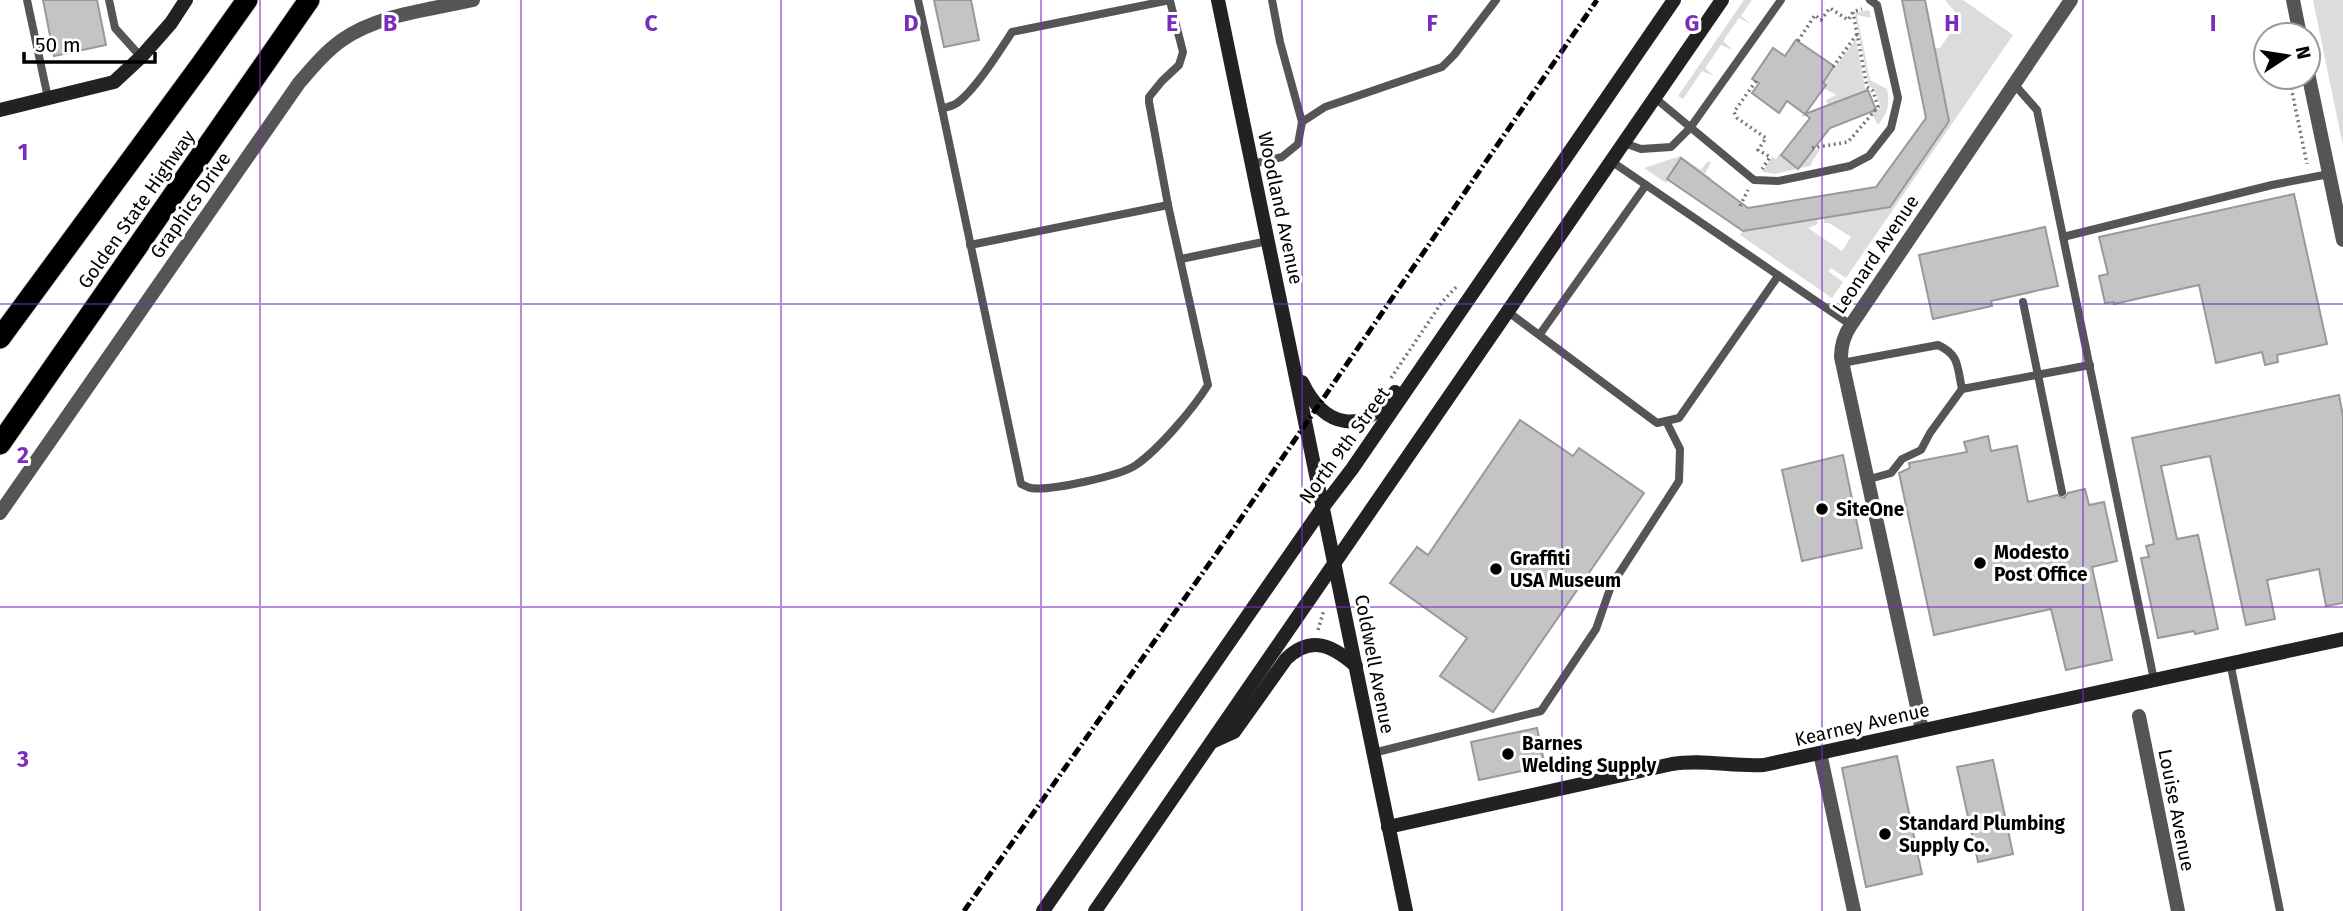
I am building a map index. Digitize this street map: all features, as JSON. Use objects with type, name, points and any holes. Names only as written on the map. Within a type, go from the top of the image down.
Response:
[{"type":"highway","name":"Golden State Highway","points":[[0,338],[247,0]]},
{"type":"highway","name":"Golden State Highway","points":[[0,444],[309,0]]},
{"type":"street","points":[[0,110],[114,82],[171,23],[186,0]]},
{"type":"street","name":"Graphics Drive","points":[[0,513],[299,83],[320,59],[343,40],[370,26],[473,0]]},
{"type":"street","name":"Woodland Avenue","points":[[1218,0],[1305,425]]},
{"type":"street","name":"North 9th Street","points":[[1043,911],[1323,507],[1352,470],[1674,0]]},
{"type":"street","points":[[1095,911],[1722,0]]},
{"type":"street","name":"Leonard Avenue","points":[[1922,730],[1866,480],[1841,348],[1851,324],[2071,0]]},
{"type":"street","points":[[2292,0],[2297,21]]},
{"type":"street","points":[[2312,91],[2343,240]]},
{"type":"street","points":[[1294,365],[1317,407],[1339,421],[1357,422],[1370,417],[1389,401],[1438,334],[1447,331]]},
{"type":"street","name":"Coldwell Avenue","points":[[1305,425],[1406,911]]},
{"type":"street","name":"Kearney Avenue","points":[[1388,827],[1672,764],[1690,761],[1749,766],[1820,754],[2343,639]]},
{"type":"street","points":[[1210,743],[1234,732],[1296,649],[1304,646],[1329,647],[1339,651],[1356,666]]},
{"type":"street","name":"Louise Avenue","points":[[2139,716],[2178,911]]},
{"type":"street","points":[[1820,754],[1854,911]]},
{"type":"lane","points":[[27,0],[48,98]]},
{"type":"lane","points":[[109,0],[115,28],[141,57]]},
{"type":"lane","points":[[918,0],[1021,484],[1031,488],[1073,485],[1134,467],[1156,447],[1200,398],[1208,385],[1168,205],[1149,102],[1149,97],[1179,65],[1183,51],[1170,1],[1012,32],[971,88],[957,103],[942,109]]},
{"type":"lane","points":[[1252,164],[1282,157],[1297,144],[1302,122],[1280,42],[1272,0]]},
{"type":"lane","points":[[1302,122],[1325,107],[1442,67],[1496,0]]},
{"type":"lane","points":[[1624,143],[1641,149],[1671,147],[1690,128],[1781,0]]},
{"type":"lane","points":[[1656,98],[1754,180],[1778,181],[1850,166],[1869,156],[1891,128],[1898,98],[1874,3]]},
{"type":"lane","points":[[2014,84],[2037,110],[2154,680]]},
{"type":"lane","points":[[1611,161],[1851,324]]},
{"type":"lane","points":[[2063,237],[2272,185],[2329,174]]},
{"type":"lane","points":[[1540,334],[1646,185]]},
{"type":"lane","points":[[971,246],[1168,205]]},
{"type":"lane","points":[[1181,259],[1268,241]]},
{"type":"lane","points":[[1507,311],[1657,423],[1667,423],[1679,418],[1778,276]]},
{"type":"lane","points":[[2023,302],[2062,492]]},
{"type":"lane","points":[[1842,363],[1938,345],[1956,357],[1962,389]]},
{"type":"lane","points":[[1866,480],[1891,473],[1902,459],[1921,450],[1962,389],[2090,365]]},
{"type":"lane","points":[[1373,753],[1541,711],[1596,629],[1611,586],[1679,481],[1680,449],[1667,423]]},
{"type":"lane","points":[[2230,662],[2280,911]]},
{"type":"path","points":[[1798,41],[1815,15],[1821,20],[1830,8],[1849,20],[1853,12],[1874,3]]},
{"type":"path","points":[[1812,148],[1848,142],[1878,107],[1873,91],[1867,87],[1853,12]]},
{"type":"path","points":[[1833,66],[1857,34]]},
{"type":"path","points":[[1755,81],[1734,112],[1737,118],[1766,138],[1758,150],[1770,158],[1760,171]]},
{"type":"path","points":[[2292,91],[2307,164]]},
{"type":"path","points":[[1740,206],[1749,188]]},
{"type":"path","points":[[1318,630],[1324,610]]},
{"type":"shaded area","points":[[1744,0],[1752,0],[1741,16],[1751,24],[1739,18],[1723,41],[1733,50],[1721,45],[1705,68],[1714,76],[1702,71],[1683,99],[1678,96]]},
{"type":"shaded area","points":[[1945,0],[1963,0],[2013,35],[1846,278],[1831,268],[1828,271],[1843,282],[1832,298],[1740,235],[1743,231],[1817,219],[1818,224],[1808,228],[1842,251],[1851,237],[1829,223],[1824,223],[1824,218],[1890,207],[1949,121],[1934,48],[1940,48],[1960,18]]},
{"type":"shaded area","points":[[2313,0],[2343,0],[2343,146],[2322,44],[2322,21],[2317,21]]},
{"type":"shaded area","points":[[1869,10],[1871,18],[1857,15],[1870,80],[1887,89],[1887,108],[1878,125],[1871,112],[1881,108],[1874,89],[1869,86],[1855,13]]},
{"type":"shaded area","points":[[1856,39],[1865,88],[1868,90],[1828,105],[1826,100],[1836,95],[1824,88],[1826,85],[1823,83]]},
{"type":"shaded area","points":[[1820,149],[1810,166],[1775,174],[1762,172],[1772,157],[1776,159],[1779,154],[1798,168],[1813,150]]},
{"type":"shaded area","points":[[1680,156],[1701,170],[1707,162],[1711,162],[1705,174],[1711,178],[1709,180],[1681,158],[1666,183],[1644,168]]},
{"type":"building","points":[[43,0],[97,0],[106,45],[54,56]]},
{"type":"building","points":[[934,0],[971,0],[979,40],[944,47]]},
{"type":"building","points":[[1902,0],[1925,0],[1949,121],[1890,207],[1743,231],[1667,179],[1681,158],[1748,208],[1876,187],[1926,118]]},
{"type":"building","points":[[1796,40],[1834,66],[1823,83],[1826,85],[1805,114],[1868,90],[1876,110],[1830,128],[1798,169],[1781,155],[1810,118],[1787,101],[1779,113],[1752,93],[1759,83],[1752,79],[1773,48],[1785,56]]},
{"type":"building","points":[[2294,194],[2327,344],[2277,355],[2278,362],[2265,365],[2262,352],[2216,363],[2199,285],[2114,304],[2105,303],[2099,276],[2108,274],[2099,237]]},
{"type":"building","points":[[2045,227],[2058,286],[1991,301],[1992,306],[1933,319],[1919,255]]},
{"type":"building","points":[[2339,395],[2343,416],[2343,603],[2326,606],[2319,569],[2267,580],[2275,619],[2246,625],[2210,456],[2161,466],[2177,539],[2198,535],[2218,629],[2158,638],[2141,558],[2149,557],[2146,546],[2154,544],[2132,438]]},
{"type":"building","name":"Graffiti USA Museum","points":[[1520,420],[1573,456],[1579,448],[1644,493],[1493,712],[1440,676],[1467,638],[1390,583],[1417,547],[1428,555]]},
{"type":"building","name":"Modesto Post Office","points":[[1988,436],[1991,451],[2017,446],[2028,502],[2057,495],[2064,498],[2068,493],[2085,489],[2089,505],[2104,502],[2117,561],[2092,567],[2112,660],[2066,670],[2051,609],[1934,635],[1899,473],[1910,468],[1909,463],[1967,452],[1964,442]]},
{"type":"building","name":"SiteOne","points":[[1843,455],[1862,548],[1802,561],[1782,470]]},
{"type":"building","name":"Barnes Welding Supply","points":[[1537,728],[1545,766],[1479,780],[1471,742]]},
{"type":"building","name":"Standard Plumbing Supply Co.","points":[[1897,756],[1922,874],[1866,887],[1842,768]]},
{"type":"building","points":[[1993,760],[2013,854],[1978,862],[1957,767]]},
{"type":"railway","points":[[964,911],[1228,537],[1597,0]]},
{"type":"place","name":"SiteOne","points":[[1822,509]]},
{"type":"place","name":"Modesto Post Office","points":[[1980,563]]},
{"type":"place","name":"Graffiti USA Museum","points":[[1496,569]]},
{"type":"place","name":"Barnes Welding Supply","points":[[1508,754]]},
{"type":"place","name":"Standard Plumbing Supply Co.","points":[[1885,834]]}]
